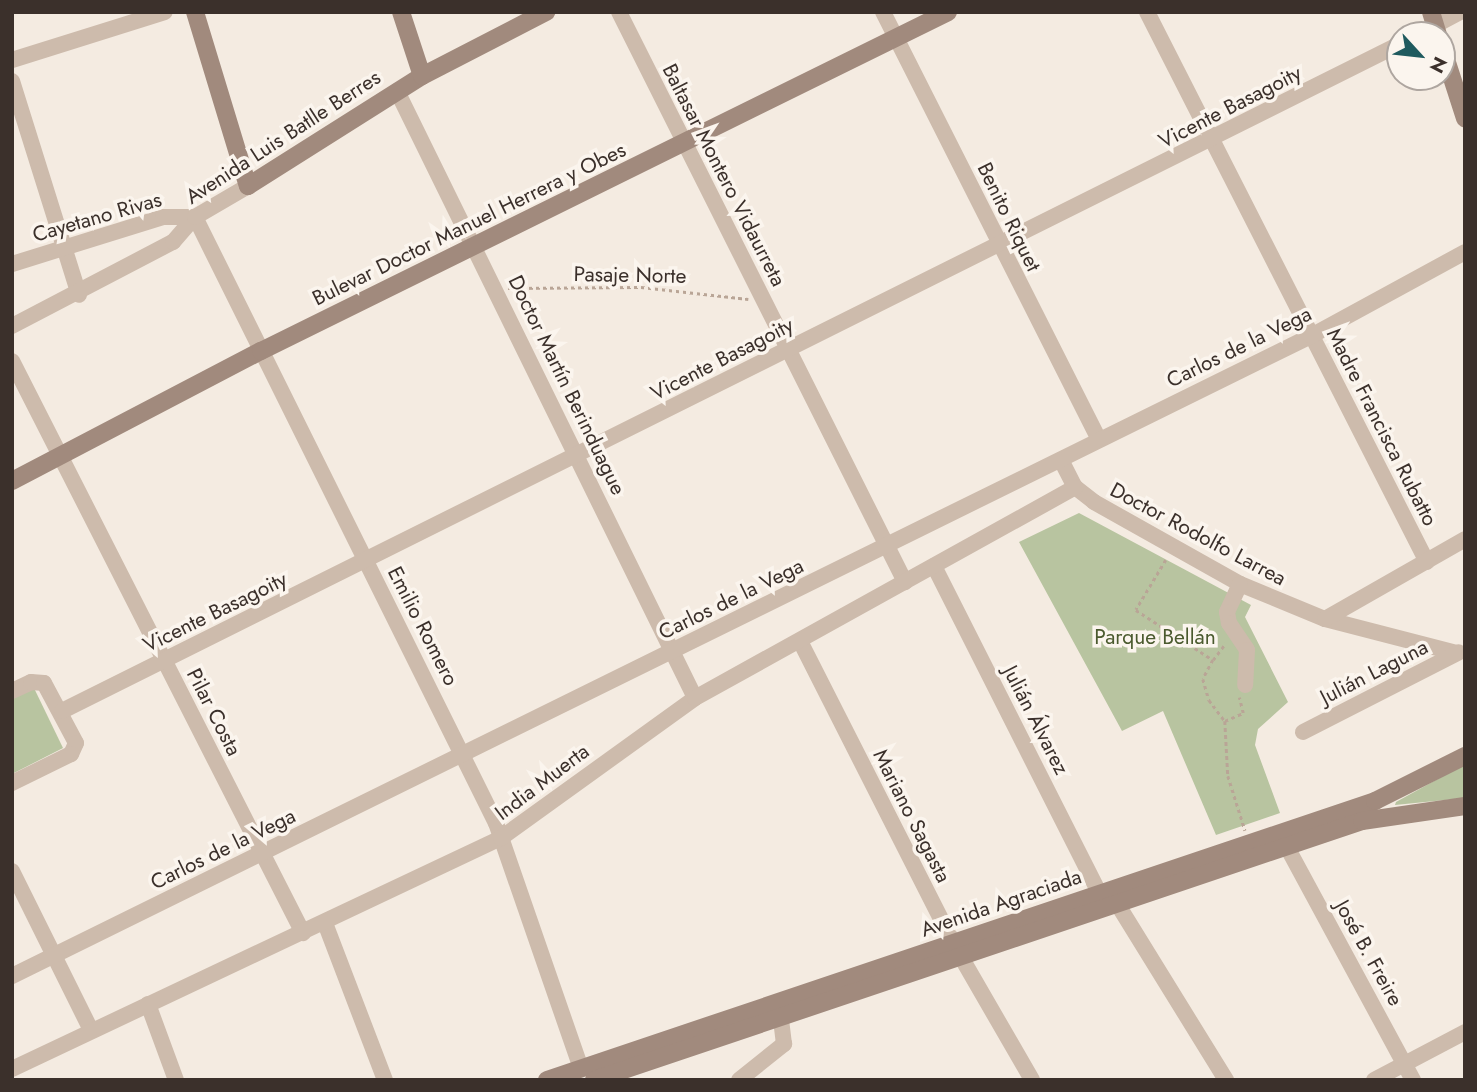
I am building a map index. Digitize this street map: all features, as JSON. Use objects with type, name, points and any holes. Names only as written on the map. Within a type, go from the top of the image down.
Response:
[{"type":"main road","points":[[195,12],[248,186]]},
{"type":"main road","points":[[401,12],[422,76]]},
{"type":"main road","name":"Avenida Luis Batlle Berres","points":[[248,186],[422,76],[546,12]]},
{"type":"main road","name":"Bulevar Doctor Manuel Herrera y Obes","points":[[12,481],[261,351],[475,249],[948,12]]},
{"type":"main road","points":[[1456,90],[1465,118]]},
{"type":"main road","name":"Avenida Agraciada","points":[[547,1080],[610,1071],[781,1018],[1100,894],[1375,801],[1465,756]]},
{"type":"main road","name":"Avenida Agraciada","points":[[610,1071],[957,950],[1118,905],[1362,821],[1465,806]]},
{"type":"street","points":[[12,60],[165,12]]},
{"type":"street","name":"Baltasar Montero Vidaurreta","points":[[619,12],[905,582]]},
{"type":"street","name":"Benito Riquet","points":[[883,12],[1100,439]]},
{"type":"street","name":"Madre Francisca Rubatto","points":[[1147,12],[1426,562]]},
{"type":"street","points":[[1441,21],[1460,12]]},
{"type":"street","name":"Vicente Basagoity","points":[[62,711],[164,659],[365,564],[1386,51]]},
{"type":"street","points":[[12,81],[79,295]]},
{"type":"street","name":"Doctor Martín Berinduague","points":[[397,91],[695,698]]},
{"type":"street","name":"Avenida Luis Batlle Berres","points":[[12,326],[79,295],[173,242],[195,217],[248,186]]},
{"type":"street","name":"Cayetano Rivas","points":[[12,264],[163,217],[195,217]]},
{"type":"street","name":"Emilio Romero","points":[[195,217],[365,564],[463,755],[501,838],[588,1074]]},
{"type":"street","name":"Carlos de la Vega","points":[[12,976],[1311,336],[1465,252]]},
{"type":"street","name":"Pilar Costa","points":[[12,360],[303,933]]},
{"type":"street","points":[[1061,460],[1075,487]]},
{"type":"street","name":"Doctor Rodolfo Larrea","points":[[1075,487],[1240,584],[1325,619],[1461,651]]},
{"type":"street","name":"India Muerta","points":[[12,1069],[501,838],[695,698],[1075,487]]},
{"type":"street","points":[[1325,619],[1465,540]]},
{"type":"street","name":"Julián Álvarez","points":[[934,566],[1100,894]]},
{"type":"street","points":[[1240,584],[1227,612],[1234,631],[1247,650],[1245,685]]},
{"type":"street","name":"Mariano Sagasta","points":[[800,641],[957,950],[1032,1080]]},
{"type":"street","name":"Julián Laguna","points":[[1303,732],[1461,651]]},
{"type":"street","points":[[12,691],[31,682],[44,683],[62,711],[75,749],[12,783]]},
{"type":"street","name":"José B. Freire","points":[[1287,847],[1406,1062],[1413,1080]]},
{"type":"street","points":[[12,871],[91,1030]]},
{"type":"street","points":[[1118,905],[1226,1080]]},
{"type":"street","points":[[325,923],[385,1080]]},
{"type":"street","points":[[148,1004],[176,1080]]},
{"type":"street","points":[[739,1080],[783,1045],[781,1018]]},
{"type":"street","points":[[1374,1080],[1465,1032]]},
{"type":"path","name":"Pasaje Norte","points":[[494,288],[712,291],[764,303]]},
{"type":"path","points":[[1174,547],[1136,610],[1213,660]]},
{"type":"path","points":[[1234,631],[1203,679],[1209,700],[1225,721],[1228,776],[1248,844]]},
{"type":"path","points":[[1225,721],[1243,713],[1238,694],[1245,685]]},
{"type":"green space","name":"Parque Bellán","points":[[1079,513],[1251,605],[1245,617],[1288,702],[1258,729],[1255,745],[1280,813],[1216,835],[1163,711],[1122,731],[1019,542]]},
{"type":"green space","points":[[33,686],[63,748],[12,774],[12,698]]},
{"type":"green space","points":[[1465,764],[1465,798],[1395,805],[1396,802]]}]
